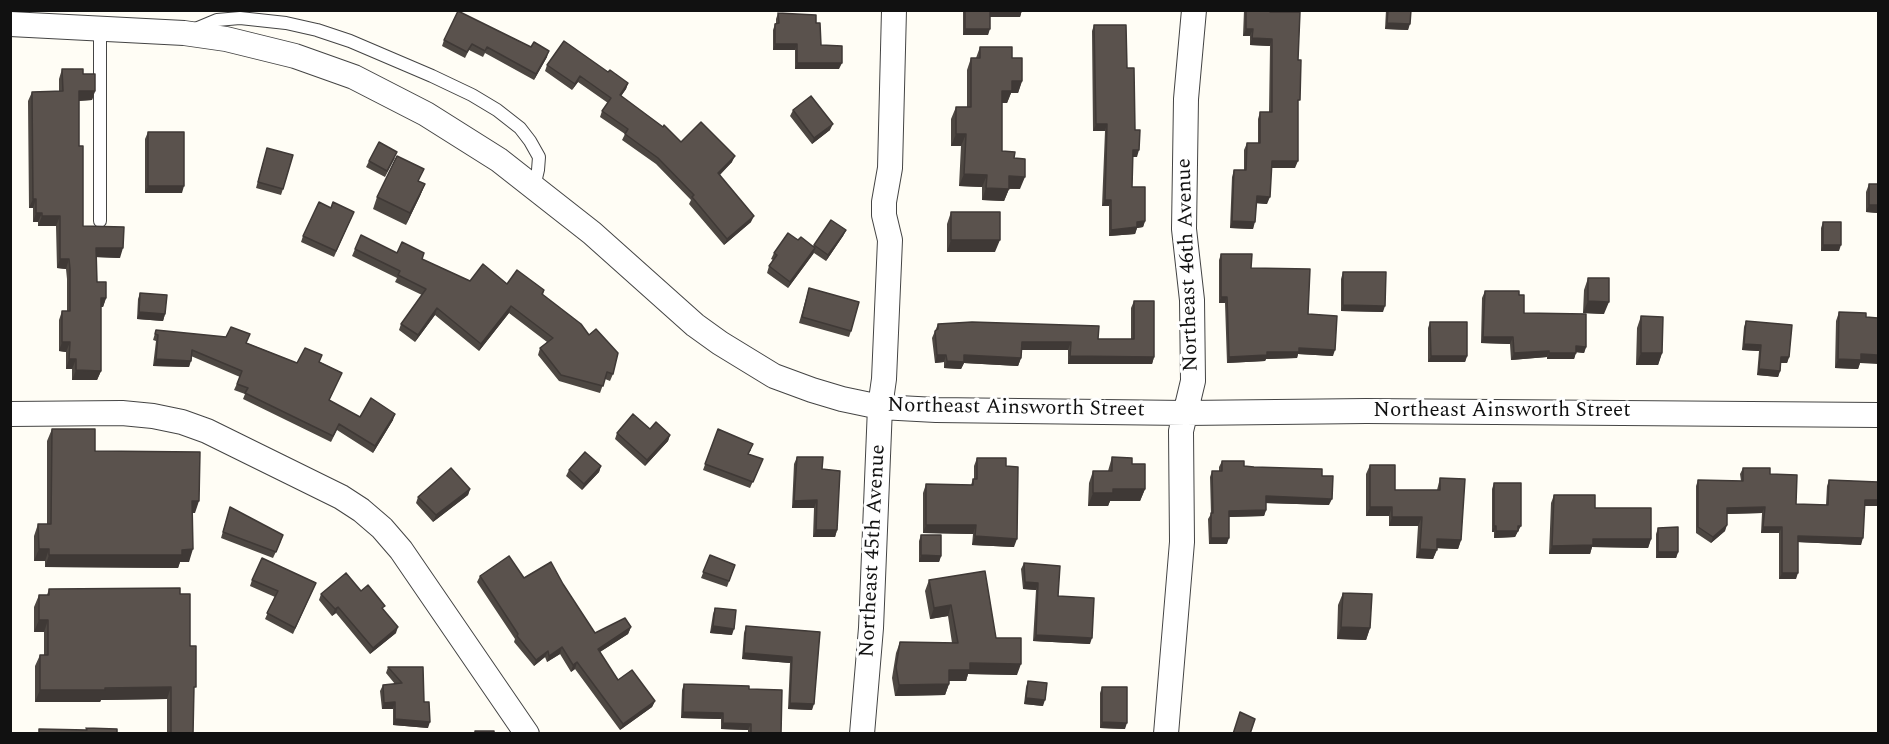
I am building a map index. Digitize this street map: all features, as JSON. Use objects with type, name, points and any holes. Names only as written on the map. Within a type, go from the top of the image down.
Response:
[{"type":"street","name":"Northeast 45th Avenue","points":[[862,734],[872,628],[880,407],[884,379],[890,240],[884,215],[884,202],[890,168],[894,10]]},
{"type":"street","name":"Northeast 46th Avenue","points":[[1167,734],[1182,543],[1181,431],[1193,381],[1192,300],[1184,229],[1186,99],[1194,10]]},
{"type":"street","name":"Northeast Ainsworth Street","points":[[10,24],[184,33],[226,39],[295,56],[354,77],[426,114],[467,139],[534,187],[592,232],[695,325],[747,361],[774,376],[812,390],[880,407],[936,410],[1186,413],[1366,411],[1878,415]]},
{"type":"street","points":[[10,414],[122,413],[182,422],[207,431],[341,496],[361,510],[401,550],[527,734]]},
{"type":"lane","points":[[184,33],[217,20],[260,19],[317,30],[383,54],[472,95],[497,110],[520,128],[538,157],[534,187]]},
{"type":"lane","points":[[100,28],[100,221]]},
{"type":"building","points":[[965,10],[990,10],[990,29],[965,29]]},
{"type":"building","points":[[1246,10],[1300,12],[1298,161],[1272,161],[1270,197],[1257,196],[1255,222],[1232,221],[1234,170],[1246,170],[1247,143],[1260,143],[1260,112],[1272,112],[1272,39],[1252,38],[1253,29],[1246,29]]},
{"type":"building","points":[[1388,10],[1411,10],[1410,24],[1387,23]]},
{"type":"building","points":[[458,11],[531,47],[534,42],[549,51],[536,74],[487,47],[485,51],[472,44],[467,52],[444,40]]},
{"type":"building","points":[[778,13],[816,15],[816,23],[820,23],[821,45],[842,46],[842,63],[797,63],[797,44],[775,44],[775,24],[779,23]]},
{"type":"building","points":[[1094,25],[1126,25],[1127,68],[1134,68],[1135,130],[1140,130],[1139,150],[1133,150],[1132,187],[1145,187],[1145,221],[1137,222],[1137,227],[1111,230],[1111,200],[1105,200],[1107,124],[1096,124]]},
{"type":"building","points":[[564,41],[628,83],[620,95],[663,127],[664,125],[681,142],[701,122],[735,156],[718,173],[754,216],[727,239],[692,197],[694,195],[658,158],[625,134],[628,129],[602,111],[611,98],[580,76],[575,84],[547,65]]},
{"type":"building","points":[[980,47],[1012,47],[1012,58],[1022,58],[1022,81],[1012,81],[1012,91],[1002,91],[1002,151],[1015,152],[1014,158],[1025,159],[1025,177],[1009,176],[1009,189],[986,188],[987,175],[964,174],[966,134],[956,134],[956,107],[971,107],[971,58],[980,58]]},
{"type":"building","points":[[62,69],[83,69],[83,74],[95,74],[95,91],[79,91],[79,146],[83,146],[83,226],[124,227],[123,248],[96,248],[97,282],[106,282],[106,298],[101,298],[101,371],[76,370],[76,359],[69,359],[70,342],[62,342],[62,311],[70,311],[69,259],[60,259],[60,216],[42,216],[42,213],[36,213],[36,199],[33,199],[32,92],[63,91]]},
{"type":"building","points":[[811,96],[833,124],[814,138],[793,110]]},
{"type":"building","points":[[148,132],[184,132],[184,186],[148,186]]},
{"type":"building","points":[[379,142],[397,152],[387,171],[369,161]]},
{"type":"building","points":[[267,148],[293,155],[283,189],[258,182]]},
{"type":"building","points":[[397,156],[424,169],[418,181],[425,184],[410,213],[377,197]]},
{"type":"building","points":[[1869,184],[1878,184],[1878,205],[1869,205]]},
{"type":"building","points":[[319,202],[331,208],[333,202],[354,212],[336,251],[303,236]]},
{"type":"building","points":[[951,212],[1000,212],[1000,240],[951,240]]},
{"type":"building","points":[[831,220],[846,230],[828,255],[814,245]]},
{"type":"building","points":[[1823,222],[1841,222],[1841,245],[1823,245]]},
{"type":"building","points":[[788,233],[798,240],[801,237],[815,248],[790,282],[769,266],[777,255],[774,253]]},
{"type":"building","points":[[361,235],[397,253],[402,242],[424,253],[422,259],[470,281],[483,264],[507,284],[517,270],[544,290],[542,294],[581,324],[589,335],[596,329],[618,353],[613,374],[607,372],[603,386],[561,375],[540,348],[553,338],[511,306],[481,344],[437,308],[418,335],[401,324],[426,289],[398,275],[400,271],[355,249]]},
{"type":"building","points":[[1221,254],[1252,254],[1251,268],[1310,269],[1308,314],[1337,316],[1335,350],[1299,348],[1299,352],[1267,352],[1267,355],[1229,357],[1227,297],[1221,297]]},
{"type":"building","points":[[1343,272],[1386,272],[1385,306],[1343,305]]},
{"type":"building","points":[[1588,278],[1609,278],[1609,302],[1588,301]]},
{"type":"building","points":[[809,288],[859,302],[851,331],[802,317]]},
{"type":"building","points":[[1485,291],[1519,291],[1519,295],[1524,295],[1524,313],[1586,314],[1586,347],[1576,346],[1576,353],[1549,353],[1549,351],[1514,353],[1513,337],[1483,337]]},
{"type":"building","points":[[140,293],[167,295],[165,314],[139,312]]},
{"type":"building","points":[[1134,301],[1154,301],[1154,357],[1070,356],[1071,342],[1022,342],[1021,358],[964,355],[964,362],[947,361],[946,355],[937,355],[935,331],[938,329],[938,324],[972,322],[1099,326],[1098,339],[1134,339]]},
{"type":"building","points":[[1839,312],[1866,313],[1866,317],[1878,318],[1878,355],[1861,354],[1861,360],[1838,359]]},
{"type":"building","points":[[1641,316],[1663,317],[1662,353],[1641,353]]},
{"type":"building","points":[[1746,321],[1792,325],[1789,357],[1781,357],[1780,371],[1759,369],[1761,345],[1744,344]]},
{"type":"building","points":[[1430,322],[1467,322],[1467,356],[1431,356]]},
{"type":"building","points":[[231,327],[250,334],[246,343],[297,363],[305,348],[322,355],[319,362],[342,373],[329,400],[360,417],[371,398],[395,414],[375,446],[339,424],[333,436],[245,393],[248,388],[237,384],[242,371],[192,350],[191,361],[156,359],[158,335],[155,334],[156,330],[226,337]]},
{"type":"building","points":[[633,414],[650,429],[656,422],[670,435],[647,460],[617,433]]},
{"type":"building","points":[[52,429],[95,429],[95,451],[200,452],[199,501],[192,501],[193,549],[182,550],[182,555],[49,555],[49,549],[39,549],[38,524],[51,524]]},
{"type":"building","points":[[718,429],[753,444],[748,454],[763,459],[753,482],[705,464]]},
{"type":"building","points":[[585,452],[601,466],[584,484],[569,470]]},
{"type":"building","points":[[797,457],[823,457],[822,469],[840,471],[837,530],[816,530],[817,500],[794,501]]},
{"type":"building","points":[[1112,457],[1132,458],[1132,464],[1145,464],[1145,489],[1113,489],[1113,493],[1093,493],[1093,471],[1112,471]]},
{"type":"building","points":[[977,458],[1006,458],[1006,466],[1018,467],[1017,539],[975,536],[976,525],[926,525],[926,484],[973,485],[973,479],[977,479]]},
{"type":"building","points":[[1222,461],[1244,461],[1244,466],[1254,467],[1322,469],[1322,476],[1333,476],[1332,499],[1266,496],[1266,510],[1229,511],[1229,538],[1211,538],[1212,471],[1222,471]]},
{"type":"building","points":[[1370,465],[1395,465],[1395,490],[1440,490],[1440,478],[1465,479],[1461,540],[1437,539],[1437,550],[1420,549],[1422,517],[1392,517],[1392,507],[1370,507]]},
{"type":"building","points":[[451,468],[470,489],[436,515],[418,497]]},
{"type":"building","points":[[1743,468],[1770,468],[1770,474],[1797,475],[1796,504],[1828,505],[1829,480],[1878,482],[1878,500],[1865,500],[1863,538],[1798,536],[1798,573],[1782,573],[1782,527],[1763,527],[1765,507],[1727,508],[1727,525],[1713,537],[1698,527],[1698,480],[1743,481]]},
{"type":"building","points":[[1494,483],[1521,483],[1521,526],[1518,526],[1518,531],[1496,531]]},
{"type":"building","points":[[1554,495],[1595,495],[1595,508],[1651,508],[1651,539],[1593,539],[1593,545],[1552,546]]},
{"type":"building","points":[[230,507],[283,535],[276,552],[223,532]]},
{"type":"building","points":[[1678,527],[1678,552],[1658,552],[1658,528]]},
{"type":"building","points":[[921,535],[941,535],[941,556],[921,555]]},
{"type":"building","points":[[710,555],[735,565],[729,581],[703,572]]},
{"type":"building","points":[[509,556],[524,578],[551,562],[595,633],[625,618],[631,627],[598,649],[618,680],[632,670],[655,701],[623,724],[577,662],[573,665],[562,647],[549,656],[548,651],[536,660],[517,636],[518,634],[480,576]]},
{"type":"building","points":[[262,558],[316,583],[295,628],[267,613],[278,591],[252,580]]},
{"type":"building","points":[[1024,563],[1060,566],[1058,596],[1094,598],[1092,638],[1036,635],[1038,583],[1025,582]]},
{"type":"building","points":[[985,571],[996,638],[1021,638],[1021,664],[970,663],[970,670],[949,670],[949,684],[899,685],[896,667],[900,642],[958,643],[951,605],[934,608],[929,580]]},
{"type":"building","points":[[346,573],[361,591],[368,585],[385,606],[382,608],[398,627],[373,648],[338,607],[335,609],[321,594]]},
{"type":"building","points":[[180,588],[180,594],[190,594],[190,646],[196,646],[193,734],[171,734],[171,687],[40,690],[40,655],[48,655],[48,620],[39,620],[39,595],[49,595],[49,589]]},
{"type":"building","points":[[1343,593],[1372,594],[1370,628],[1341,627]]},
{"type":"building","points":[[715,608],[736,610],[734,629],[713,626]]},
{"type":"building","points":[[746,626],[820,632],[814,704],[790,703],[792,657],[744,653]]},
{"type":"building","points":[[388,667],[423,667],[424,702],[429,702],[430,722],[395,719],[395,702],[384,703],[383,685],[402,683]]},
{"type":"building","points":[[1028,681],[1047,683],[1045,700],[1026,698]]},
{"type":"building","points":[[684,684],[749,686],[749,689],[782,690],[781,734],[751,734],[751,724],[723,723],[723,713],[683,712]]},
{"type":"building","points":[[1102,687],[1127,687],[1127,723],[1102,722]]},
{"type":"building","points":[[1240,712],[1255,719],[1250,734],[1233,734]]},
{"type":"building","points":[[86,728],[117,729],[117,734],[39,734],[39,729],[87,730]]},
{"type":"building","points":[[475,731],[494,731],[494,734],[475,734]]}]
